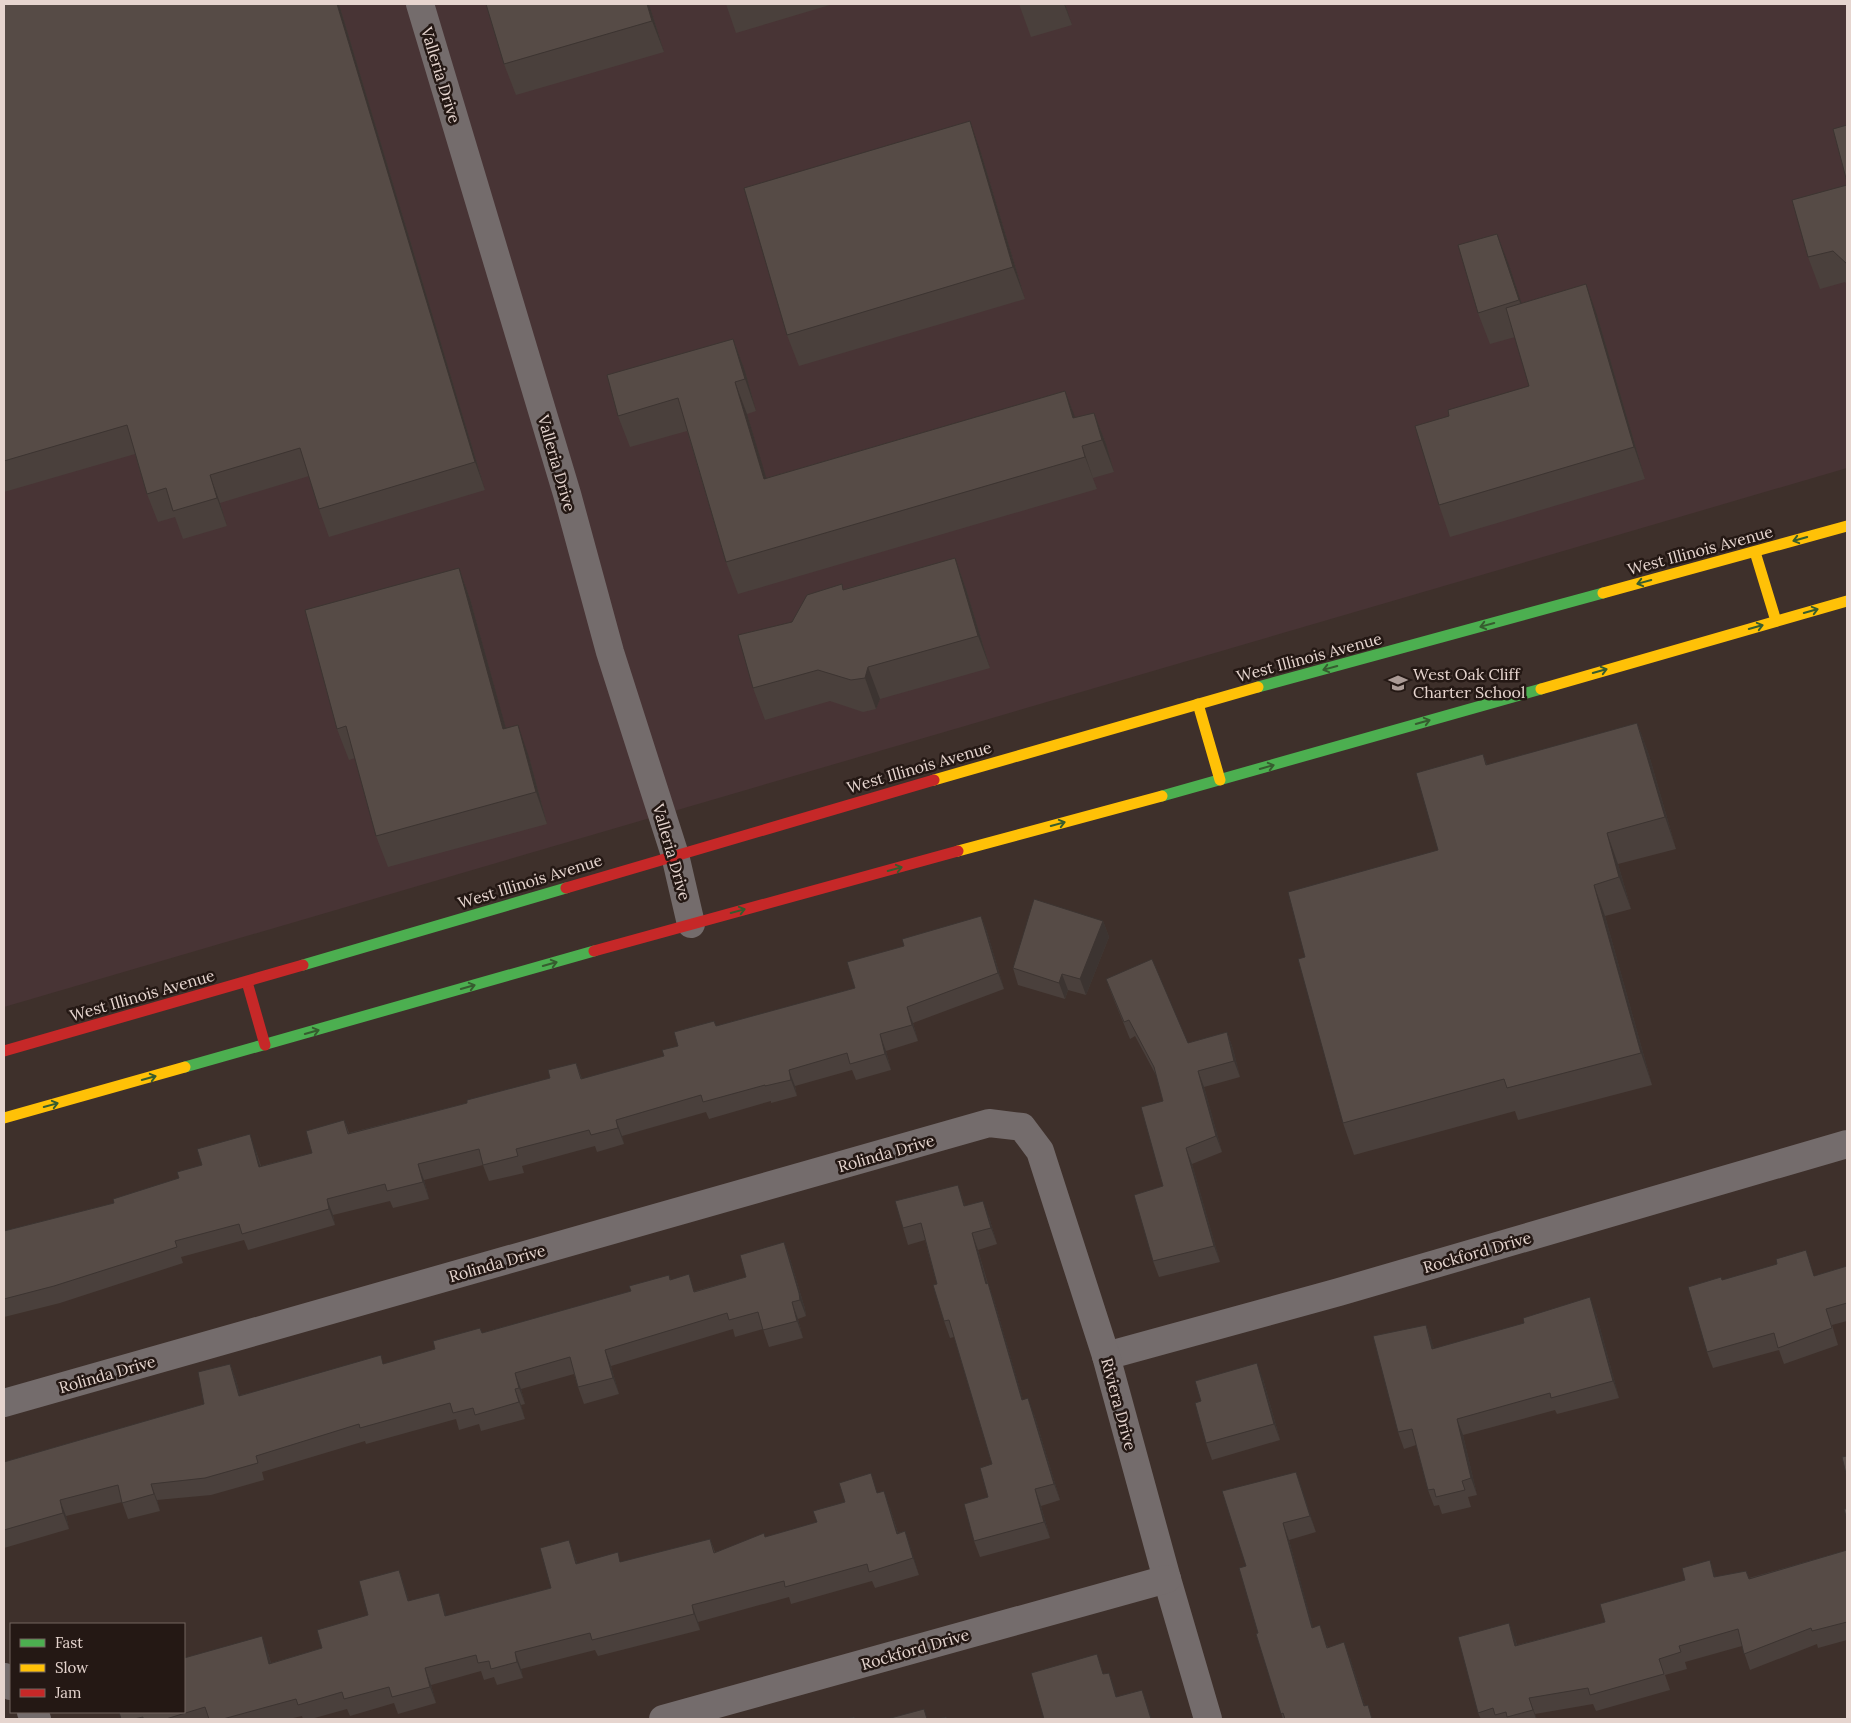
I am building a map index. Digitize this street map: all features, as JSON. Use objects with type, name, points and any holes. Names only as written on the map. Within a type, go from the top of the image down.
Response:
[{"type":"main road","name":"West Illinois Avenue","points":[[4,1051],[247,982],[675,855],[1198,704],[1847,526]]},
{"type":"main road","points":[[1755,552],[1776,621]]},
{"type":"main road","points":[[4,1118],[691,924],[1220,780],[1847,600]]},
{"type":"main road","points":[[1198,704],[1220,780]]},
{"type":"main road","points":[[247,982],[265,1045]]},
{"type":"street","name":"Valleria Drive","points":[[420,4],[567,494],[610,652],[675,855],[691,924]]},
{"type":"street","name":"Riviera Drive","points":[[990,1123],[1022,1127],[1040,1151],[1106,1356],[1167,1579],[1208,1719]]},
{"type":"street","name":"Rolinda Drive","points":[[4,1403],[990,1123]]},
{"type":"street","name":"Rockford Drive","points":[[1106,1356],[1339,1292],[1847,1144]]},
{"type":"street","name":"Rockford Drive","points":[[663,1719],[1167,1579]]},
{"type":"shaded area","points":[[4,4],[1847,4],[1847,468],[4,1007]]},
{"type":"building","points":[[4,4],[337,4],[475,462],[319,509],[300,448],[210,475],[217,498],[173,511],[166,488],[147,494],[127,425],[4,461]]},
{"type":"building","points":[[486,4],[647,4],[652,21],[504,64]]},
{"type":"building","points":[[970,121],[1013,267],[787,335],[744,188]]},
{"type":"building","points":[[1847,125],[1847,182],[1833,129]]},
{"type":"building","points":[[1847,185],[1847,264],[1833,251],[1808,257],[1792,200]]},
{"type":"building","points":[[1497,234],[1519,300],[1478,313],[1458,245]]},
{"type":"building","points":[[1586,284],[1634,447],[1439,505],[1415,426],[1449,416],[1448,410],[1529,386],[1506,308]]},
{"type":"building","points":[[733,339],[745,379],[735,382],[764,479],[1065,391],[1073,418],[1094,413],[1102,440],[1082,446],[1085,457],[726,562],[678,398],[618,416],[607,375]]},
{"type":"building","points":[[955,558],[978,636],[868,667],[865,678],[851,680],[818,670],[753,688],[738,635],[792,622],[807,595],[842,584],[843,590]]},
{"type":"building","points":[[459,568],[503,729],[518,725],[536,792],[376,836],[346,726],[337,729],[305,610]]},
{"type":"building","points":[[1637,723],[1665,817],[1607,833],[1619,877],[1594,885],[1641,1053],[1507,1088],[1504,1079],[1343,1123],[1298,959],[1305,957],[1288,892],[1438,850],[1416,773],[1483,754],[1486,765]]},
{"type":"building","points":[[1034,899],[1103,921],[1080,979],[1062,974],[1059,983],[1013,968]]},
{"type":"building","points":[[981,916],[998,973],[907,1007],[912,1025],[880,1034],[885,1054],[850,1064],[847,1053],[789,1070],[791,1080],[703,1102],[701,1095],[616,1120],[618,1128],[591,1135],[589,1130],[516,1149],[518,1156],[483,1165],[479,1149],[418,1164],[423,1182],[387,1191],[385,1184],[327,1199],[329,1209],[242,1234],[239,1224],[175,1241],[177,1247],[54,1286],[4,1299],[4,1231],[114,1203],[113,1199],[179,1178],[177,1172],[202,1165],[197,1149],[250,1134],[259,1167],[312,1153],[306,1131],[344,1120],[348,1134],[467,1103],[467,1100],[550,1078],[548,1070],[576,1063],[581,1079],[664,1056],[662,1050],[678,1046],[674,1032],[714,1021],[716,1026],[855,988],[847,962],[904,946],[902,939]]},
{"type":"building","points":[[1152,959],[1188,1043],[1227,1032],[1234,1061],[1198,1071],[1216,1136],[1186,1148],[1214,1246],[1153,1261],[1134,1195],[1163,1186],[1141,1107],[1163,1101],[1154,1067],[1129,1020],[1124,1022],[1106,979]]},
{"type":"building","points":[[958,1185],[964,1206],[983,1201],[991,1228],[972,1233],[1022,1400],[1028,1398],[1054,1484],[1035,1489],[1044,1522],[974,1541],[964,1504],[988,1497],[980,1468],[992,1464],[949,1320],[944,1321],[933,1285],[937,1284],[921,1223],[903,1228],[895,1201]]},
{"type":"building","points":[[784,1242],[799,1293],[800,1300],[792,1302],[797,1321],[763,1330],[758,1312],[729,1320],[727,1313],[605,1350],[613,1378],[578,1387],[570,1357],[515,1373],[519,1388],[515,1389],[519,1402],[475,1415],[473,1408],[453,1413],[450,1403],[360,1428],[359,1424],[256,1456],[258,1463],[205,1478],[151,1484],[154,1494],[122,1503],[118,1485],[60,1500],[63,1513],[4,1530],[4,1462],[204,1404],[198,1372],[230,1364],[239,1396],[381,1355],[383,1364],[435,1349],[433,1341],[480,1328],[482,1333],[631,1291],[629,1286],[669,1275],[670,1280],[689,1274],[694,1292],[746,1277],[740,1255]]},
{"type":"building","points":[[1806,1250],[1814,1276],[1847,1266],[1847,1303],[1826,1309],[1832,1328],[1778,1348],[1774,1333],[1707,1352],[1688,1287],[1721,1277],[1722,1280],[1777,1264],[1776,1259]]},
{"type":"building","points":[[1590,1297],[1613,1381],[1551,1398],[1550,1393],[1457,1419],[1471,1478],[1462,1481],[1465,1490],[1436,1497],[1434,1489],[1428,1490],[1412,1429],[1398,1432],[1373,1336],[1426,1325],[1432,1349],[1524,1323],[1523,1318]]},
{"type":"building","points":[[1257,1363],[1274,1424],[1206,1443],[1195,1403],[1201,1401],[1195,1381]]},
{"type":"building","points":[[1847,1456],[1847,1478],[1842,1457]]},
{"type":"building","points":[[1296,1472],[1310,1516],[1283,1523],[1312,1628],[1320,1625],[1327,1648],[1344,1642],[1364,1706],[1368,1705],[1372,1719],[1285,1719],[1283,1713],[1281,1714],[1256,1634],[1258,1633],[1239,1568],[1246,1566],[1222,1491]]},
{"type":"building","points":[[871,1473],[877,1493],[884,1491],[897,1534],[905,1531],[913,1558],[869,1572],[867,1564],[785,1587],[784,1581],[692,1605],[694,1614],[592,1640],[590,1633],[515,1652],[517,1662],[491,1669],[489,1661],[478,1663],[476,1655],[425,1668],[430,1687],[392,1697],[389,1687],[344,1699],[342,1692],[298,1705],[296,1699],[223,1719],[209,1719],[205,1707],[166,1719],[143,1719],[143,1717],[121,1719],[119,1713],[185,1713],[185,1658],[262,1636],[269,1664],[322,1648],[317,1630],[368,1615],[359,1581],[399,1570],[408,1601],[439,1593],[445,1616],[551,1588],[540,1548],[569,1540],[576,1564],[618,1552],[620,1562],[710,1539],[714,1553],[764,1533],[765,1537],[817,1522],[813,1511],[845,1502],[839,1483]]},
{"type":"building","points":[[1844,1509],[1847,1509],[1847,1520]]},
{"type":"building","points":[[1847,1550],[1847,1622],[1812,1631],[1811,1628],[1744,1654],[1738,1629],[1679,1646],[1681,1652],[1659,1659],[1664,1674],[1590,1695],[1588,1688],[1529,1698],[1533,1710],[1507,1717],[1506,1712],[1495,1715],[1493,1708],[1478,1713],[1458,1637],[1509,1623],[1515,1646],[1605,1622],[1600,1604],[1685,1580],[1682,1568],[1710,1560],[1714,1577],[1746,1571],[1749,1579]]},
{"type":"building","points":[[1097,1654],[1103,1674],[1109,1673],[1116,1697],[1142,1690],[1151,1719],[1044,1719],[1031,1673]]},
{"type":"building","points":[[924,1709],[927,1719],[887,1719]]},
{"type":"traffic: fast","points":[[1258,687],[1603,593]]},
{"type":"traffic: fast","points":[[1162,796],[1541,689]]},
{"type":"traffic: fast","points":[[303,965],[566,888]]},
{"type":"traffic: fast","points":[[185,1067],[594,951]]},
{"type":"traffic: slow","points":[[1603,593],[1847,526]]},
{"type":"traffic: slow","points":[[1755,552],[1776,621]]},
{"type":"traffic: slow","points":[[1541,689],[1847,601]]},
{"type":"traffic: slow","points":[[934,780],[1258,687]]},
{"type":"traffic: slow","points":[[1198,704],[1220,780]]},
{"type":"traffic: slow","points":[[958,851],[1162,796]]},
{"type":"traffic: slow","points":[[4,1118],[185,1067]]},
{"type":"traffic: jam","points":[[566,888],[934,780]]},
{"type":"traffic: jam","points":[[594,951],[958,851]]},
{"type":"traffic: jam","points":[[4,1051],[303,965]]},
{"type":"traffic: jam","points":[[247,982],[265,1045]]},
{"type":"place","name":"West Oak Cliff Charter School","points":[[1398,683]]}]
